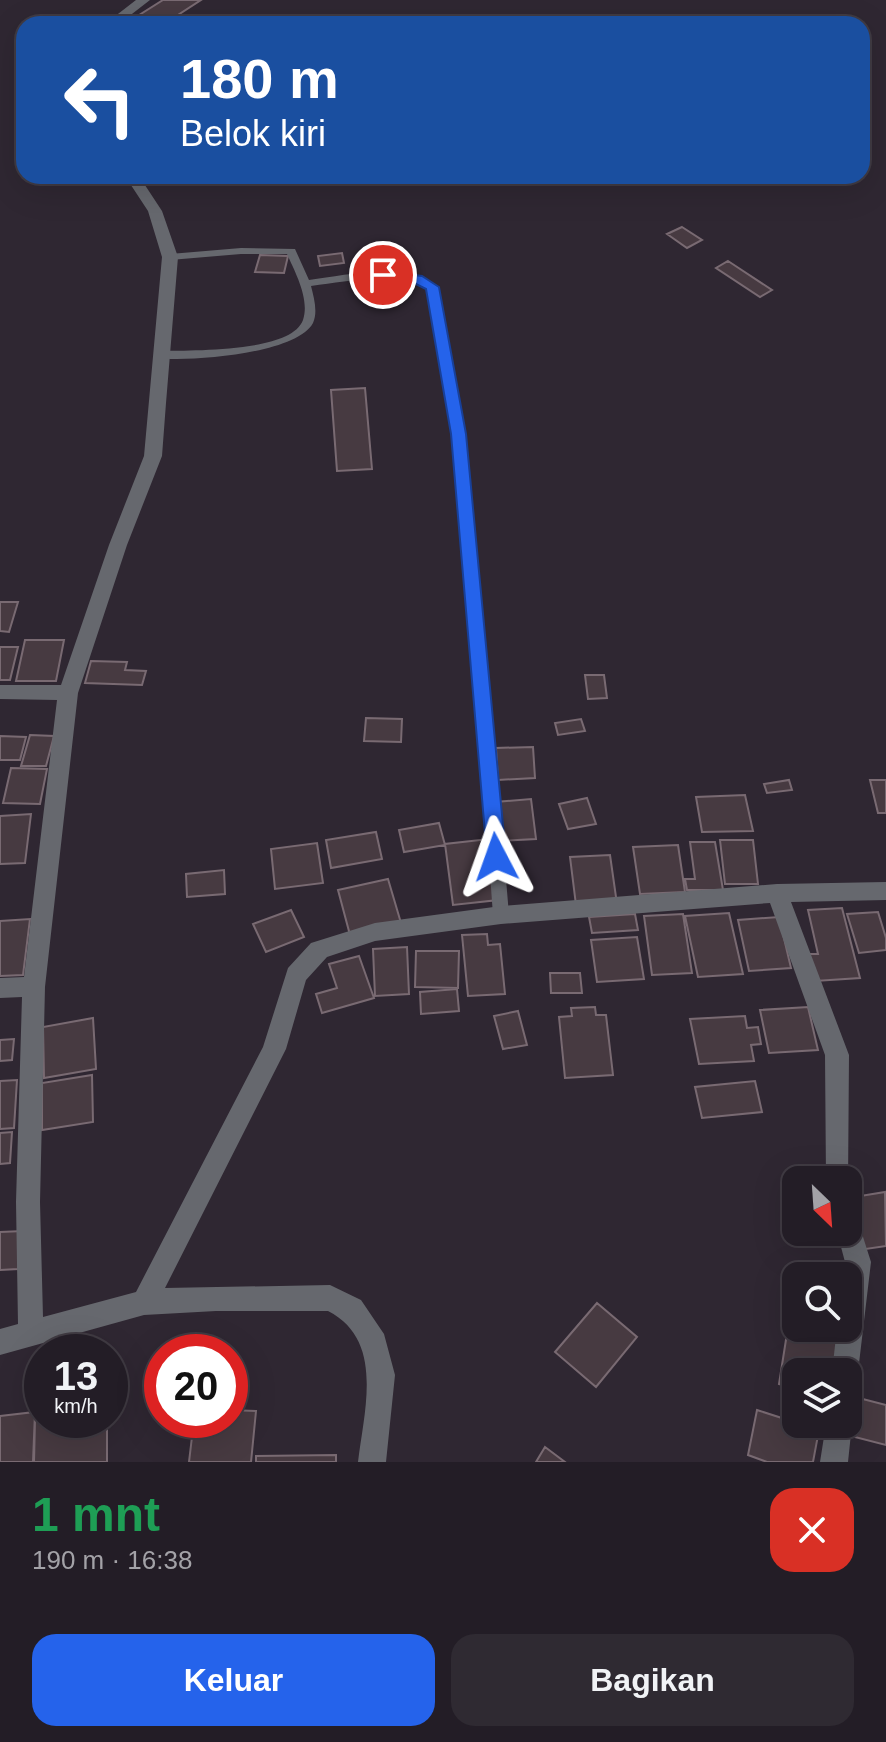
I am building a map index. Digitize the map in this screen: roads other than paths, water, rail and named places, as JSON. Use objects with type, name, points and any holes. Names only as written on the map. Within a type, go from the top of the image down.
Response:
[{"type":"street","points":[[122,16],[144,0]]},
{"type":"street","points":[[31,1334],[28,1202],[34,987],[68,693],[118,545],[153,456],[170,257],[155,211],[137,184]]},
{"type":"street","points":[[0,692],[68,693]]},
{"type":"street","points":[[144,1302],[274,1049],[296,975],[319,950],[375,932],[501,915],[777,893],[886,891]]},
{"type":"street","points":[[777,893],[837,1055],[838,1166]]},
{"type":"street","points":[[0,988],[34,987]]},
{"type":"street","points":[[847,1358],[858,1262],[853,1246]]},
{"type":"street","points":[[34,1334],[144,1302],[216,1298],[330,1298],[352,1309],[375,1343],[382,1375],[372,1462]]},
{"type":"street","points":[[0,1342],[24,1337]]},
{"type":"street","points":[[834,1462],[837,1438]]},
{"type":"lane","points":[[161,355],[273,345],[296,339],[308,324],[310,306],[291,251],[241,251],[170,257]]},
{"type":"lane","points":[[304,284],[383,275],[417,279],[432,287],[459,434],[501,915]]}]
